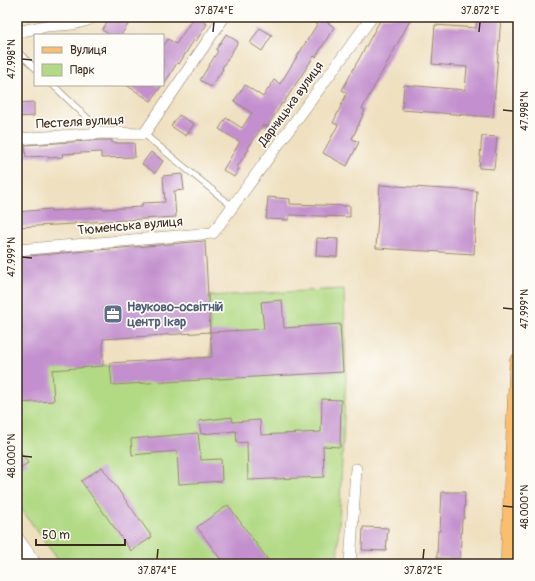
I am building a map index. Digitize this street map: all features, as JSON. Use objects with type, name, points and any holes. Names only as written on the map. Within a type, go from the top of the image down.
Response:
[{"type":"main road","points":[[509,564],[518,362]]},
{"type":"street","points":[[17,32],[46,26],[73,24],[88,20],[90,17]]},
{"type":"street","points":[[144,134],[224,17]]},
{"type":"street","name":"Дарницька вулиця","points":[[233,207],[372,17]]},
{"type":"street","name":"Пестеля вулиця","points":[[17,140],[103,133],[144,134]]},
{"type":"street","name":"Тюменська вулиця","points":[[17,250],[213,234],[233,207]]},
{"type":"street","points":[[350,564],[356,469]]},
{"type":"street","points":[[17,537],[36,564]]},
{"type":"street","points":[[17,560],[28,552]]},
{"type":"lane","points":[[17,51],[34,67]]},
{"type":"lane","points":[[54,86],[103,133]]},
{"type":"lane","points":[[144,134],[233,207]]},
{"type":"green space","points":[[344,289],[346,376],[337,564],[61,564],[17,503],[17,372],[211,357],[209,296]]},
{"type":"building","points":[[110,17],[133,17],[122,34],[108,34],[102,30]]},
{"type":"building","points":[[194,17],[207,24],[196,41],[194,40],[179,64],[177,63],[164,84],[164,45],[168,39],[176,44]]},
{"type":"building","points":[[382,17],[412,17],[362,109],[365,110],[352,139],[359,142],[347,166],[323,153],[338,125],[333,123],[347,93],[342,90]]},
{"type":"building","points":[[477,17],[501,17],[493,117],[402,110],[404,85],[465,90],[467,67],[432,64],[435,25],[476,28]]},
{"type":"building","points":[[321,18],[334,27],[316,57],[314,56],[267,127],[263,125],[237,167],[239,169],[234,177],[223,170],[240,142],[219,129],[226,118],[242,128],[252,113],[234,101],[245,85],[263,97],[274,80],[280,84]]},
{"type":"building","points":[[260,28],[272,35],[262,51],[250,43]]},
{"type":"building","points":[[226,34],[238,42],[211,87],[200,80],[218,51],[216,50]]},
{"type":"building","points":[[128,86],[161,86],[151,101]]},
{"type":"building","points":[[34,102],[34,116],[18,117],[17,103]]},
{"type":"building","points":[[179,115],[194,124],[186,136],[171,126]]},
{"type":"building","points":[[482,136],[497,137],[494,169],[479,168]]},
{"type":"building","points":[[112,140],[112,143],[134,143],[135,157],[101,158],[101,152],[62,154],[63,157],[48,158],[48,156],[26,157],[25,145]]},
{"type":"building","points":[[151,152],[163,161],[155,173],[142,164]]},
{"type":"building","points":[[182,174],[184,190],[174,191],[176,217],[17,227],[17,212],[51,209],[51,211],[142,207],[142,203],[165,202],[163,176]]},
{"type":"building","points":[[380,185],[477,191],[474,254],[376,248]]},
{"type":"building","points":[[268,197],[290,199],[290,204],[350,206],[350,217],[289,215],[289,220],[266,219]]},
{"type":"building","points":[[317,238],[338,239],[337,257],[316,256]]},
{"type":"building","name":"Науково-освітній центр Ікар","points":[[205,241],[210,332],[103,339],[103,366],[52,370],[54,401],[17,403],[17,257]]},
{"type":"building","points":[[282,300],[284,328],[340,324],[343,372],[112,385],[110,363],[212,357],[210,332],[264,329],[261,302]]},
{"type":"building","points":[[322,399],[341,400],[340,447],[323,446],[324,477],[248,480],[247,442],[237,443],[236,431],[201,434],[199,421],[232,417],[233,422],[260,420],[261,435],[321,432]]},
{"type":"building","points":[[198,433],[201,460],[221,459],[222,481],[179,484],[177,451],[132,455],[131,439]]},
{"type":"building","points":[[17,447],[28,463],[17,470]]},
{"type":"building","points":[[102,467],[152,537],[131,551],[81,481]]},
{"type":"building","points":[[442,492],[465,492],[460,559],[437,558]]},
{"type":"building","points":[[228,505],[271,564],[224,564],[197,527]]},
{"type":"building","points":[[363,527],[388,528],[386,551],[362,550]]},
{"type":"place","name":"Науково-освітній центр Ікар","points":[[113,314]]}]
